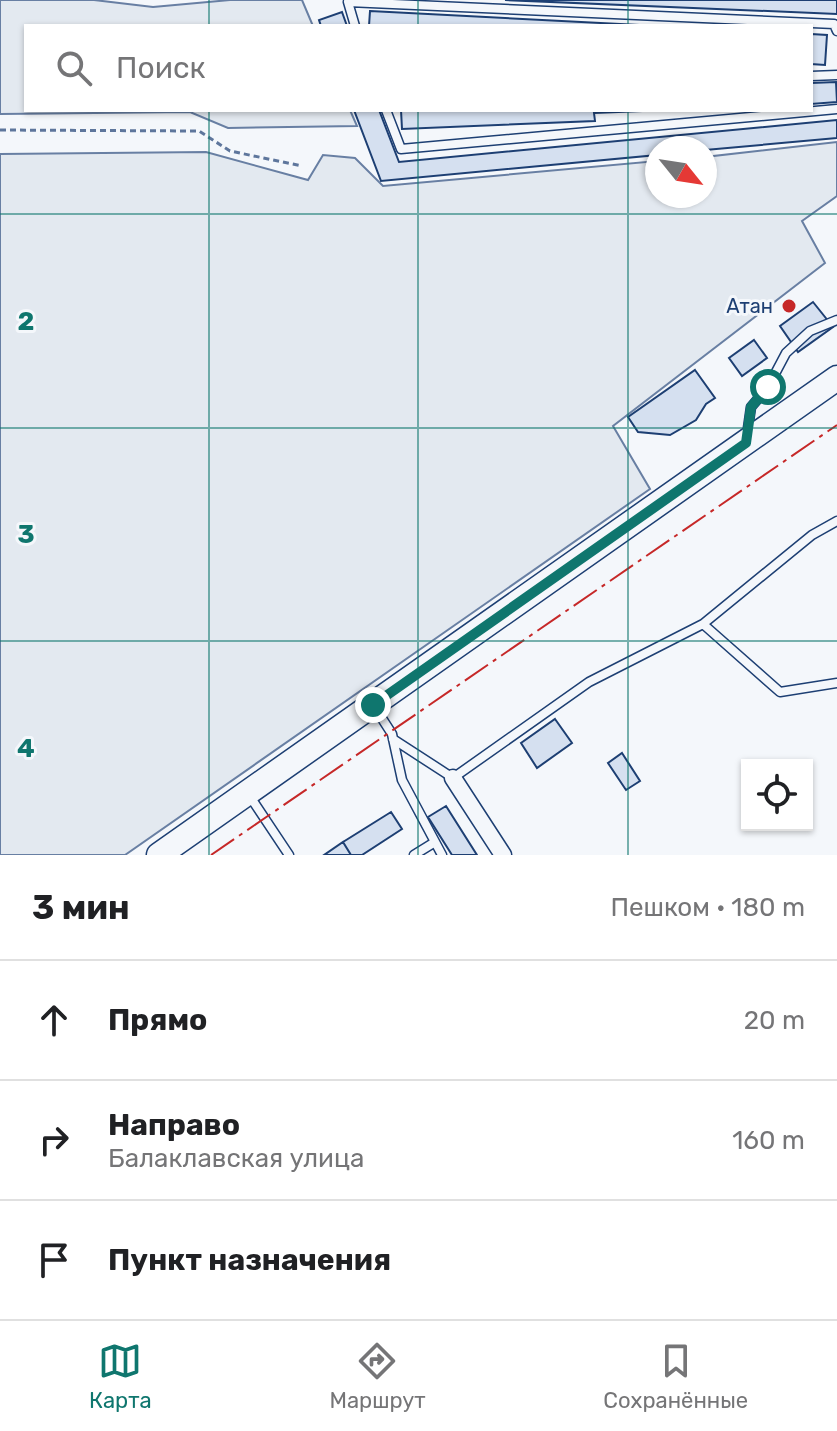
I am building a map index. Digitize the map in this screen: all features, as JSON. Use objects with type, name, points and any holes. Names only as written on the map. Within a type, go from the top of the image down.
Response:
[{"type":"main road","points":[[159,855],[837,378]]},
{"type":"street","points":[[453,778],[503,855]]},
{"type":"lane","points":[[354,24],[348,2],[834,24],[837,31]]},
{"type":"lane","points":[[813,76],[837,75]]},
{"type":"lane","points":[[813,111],[837,109]]},
{"type":"lane","points":[[387,112],[401,149],[804,112]]},
{"type":"lane","points":[[746,443],[751,407],[768,387],[786,353],[810,331],[837,320]]},
{"type":"lane","points":[[393,739],[453,778],[589,682],[703,624],[812,535],[837,521]]},
{"type":"lane","points":[[703,624],[780,692],[837,683]]},
{"type":"lane","points":[[373,705],[393,739],[402,780],[442,855]]},
{"type":"lane","points":[[248,794],[289,855]]},
{"type":"lane","points":[[414,855],[435,842]]},
{"type":"path","points":[[0,130],[199,131],[230,151],[302,166]]},
{"type":"shaded area","points":[[0,0],[94,0],[153,7],[230,0],[302,0],[312,24],[24,24],[24,112],[190,112],[0,114]]},
{"type":"shaded area","points":[[190,112],[351,112],[357,126],[228,128]]},
{"type":"shaded area","points":[[837,142],[837,196],[802,221],[825,263],[613,426],[650,489],[125,855],[0,855],[0,154],[206,152],[308,180],[323,155],[355,158],[383,186],[645,162],[645,208],[717,208],[717,156]]},
{"type":"building","points":[[505,0],[837,0],[837,14]]},
{"type":"building","points":[[370,11],[620,24],[369,24]]},
{"type":"building","points":[[342,12],[346,24],[320,24],[319,20]]},
{"type":"building","points":[[813,34],[827,35],[825,65],[813,64]]},
{"type":"building","points":[[836,82],[837,102],[813,104],[813,83]]},
{"type":"building","points":[[355,112],[380,112],[399,162],[645,138],[645,156],[381,181]]},
{"type":"building","points":[[401,112],[618,112],[594,113],[595,121],[402,129]]},
{"type":"building","points":[[837,120],[837,138],[717,149],[717,136],[670,136]]},
{"type":"building","points":[[813,302],[833,327],[798,352],[780,326]]},
{"type":"building","points":[[754,340],[767,358],[742,376],[729,358]]},
{"type":"building","points":[[695,370],[715,398],[706,404],[696,420],[670,435],[638,432],[628,417]]},
{"type":"building","points":[[555,719],[572,743],[537,768],[521,743]]},
{"type":"building","points":[[622,753],[640,781],[626,790],[608,763]]},
{"type":"building","points":[[446,806],[477,855],[452,855],[428,817]]},
{"type":"building","points":[[391,812],[402,829],[362,855],[351,855],[343,842]]},
{"type":"building","points":[[343,842],[351,855],[324,855]]},
{"type":"power","points":[[211,855],[837,425]]},
{"type":"place","name":"Атан","points":[[789,306]]},
{"type":"route","points":[[373,705],[746,443],[751,407],[768,387]]}]
